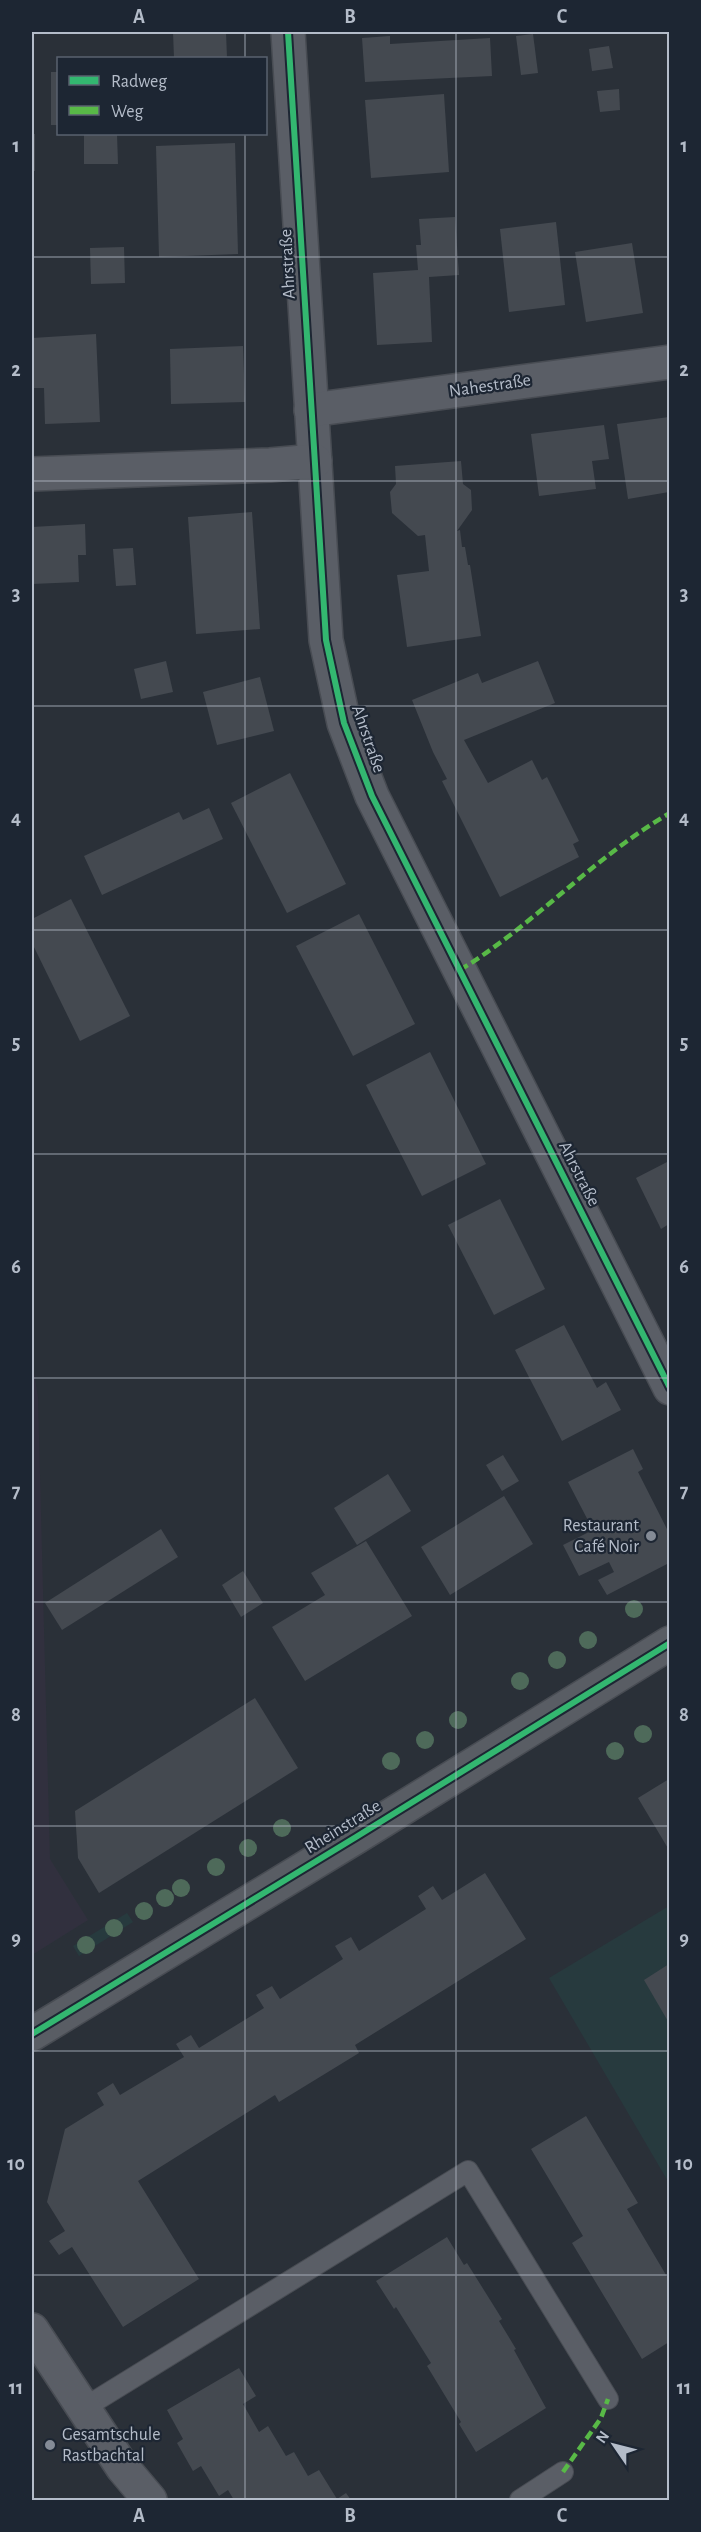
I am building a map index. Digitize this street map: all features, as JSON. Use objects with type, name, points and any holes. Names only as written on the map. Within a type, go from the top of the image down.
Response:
[{"type":"street","name":"Ahrstraße","points":[[288,32],[326,640],[344,723],[372,796],[669,1388]]},
{"type":"street","name":"Nahestraße","points":[[311,410],[669,362]]},
{"type":"street","points":[[32,474],[270,465],[315,461]]},
{"type":"street","name":"Rheinstraße","points":[[32,2034],[669,1643]]},
{"type":"street","points":[[32,2330],[123,2468],[150,2500]]},
{"type":"lane","points":[[84,2408],[468,2171],[608,2399]]},
{"type":"lane","points":[[123,2468],[128,2500]]},
{"type":"lane","points":[[520,2500],[563,2472]]},
{"type":"shaded area","points":[[32,1360],[38,1397],[50,1859],[88,1920],[32,1955]]},
{"type":"green space","points":[[669,1906],[669,2183],[549,1978]]},
{"type":"green space","points":[[127,1913],[133,1922],[79,1956],[73,1946]]},
{"type":"building","points":[[173,32],[226,32],[227,57],[174,57]]},
{"type":"building","points":[[533,34],[538,73],[521,75],[516,36]]},
{"type":"building","points":[[390,36],[390,44],[490,38],[492,76],[365,82],[362,38]]},
{"type":"building","points":[[609,46],[613,68],[592,71],[589,49]]},
{"type":"building","points":[[51,72],[57,72],[57,125],[51,125]]},
{"type":"building","points":[[619,89],[620,110],[600,112],[597,91]]},
{"type":"building","points":[[444,94],[449,172],[371,178],[365,100]]},
{"type":"building","points":[[32,134],[35,134],[35,171],[32,171]]},
{"type":"building","points":[[84,135],[117,135],[118,164],[84,164]]},
{"type":"building","points":[[235,143],[238,254],[159,257],[156,146]]},
{"type":"building","points":[[455,217],[459,275],[429,277],[432,342],[377,345],[373,273],[418,270],[416,245],[421,245],[419,219]]},
{"type":"building","points":[[556,222],[565,305],[509,312],[500,229]]},
{"type":"building","points":[[632,243],[643,313],[586,322],[575,252]]},
{"type":"building","points":[[124,247],[125,283],[91,284],[90,248]]},
{"type":"building","points":[[96,334],[100,422],[45,424],[44,388],[32,388],[32,338]]},
{"type":"building","points":[[243,346],[245,402],[171,404],[170,349]]},
{"type":"building","points":[[669,417],[669,492],[628,499],[617,424]]},
{"type":"building","points":[[604,425],[609,459],[592,461],[596,489],[539,496],[531,434]]},
{"type":"building","points":[[461,461],[463,484],[471,490],[472,510],[457,531],[460,530],[462,547],[465,547],[468,565],[470,565],[481,636],[407,647],[397,575],[429,571],[425,535],[418,536],[392,513],[390,492],[396,484],[395,466]]},
{"type":"building","points":[[252,512],[260,629],[196,634],[188,517]]},
{"type":"building","points":[[85,524],[86,555],[78,555],[79,582],[32,584],[32,527]]},
{"type":"building","points":[[133,548],[136,585],[116,586],[113,549]]},
{"type":"building","points":[[166,661],[173,692],[141,699],[134,669]]},
{"type":"building","points":[[538,661],[555,703],[464,740],[488,783],[532,760],[542,780],[547,777],[579,841],[573,844],[579,857],[500,897],[442,781],[447,779],[433,752],[412,700],[478,673],[482,683]]},
{"type":"building","points":[[260,677],[274,731],[217,745],[203,692]]},
{"type":"building","points":[[290,773],[346,884],[287,913],[231,803]]},
{"type":"building","points":[[209,808],[223,839],[102,895],[84,856],[179,812],[183,820]]},
{"type":"building","points":[[71,899],[130,1016],[80,1041],[32,943],[32,919]]},
{"type":"building","points":[[359,914],[415,1024],[353,1056],[296,946]]},
{"type":"building","points":[[430,1052],[486,1164],[422,1196],[366,1085]]},
{"type":"building","points":[[669,1161],[669,1224],[661,1229],[636,1178]]},
{"type":"building","points":[[500,1199],[545,1289],[494,1315],[448,1225]]},
{"type":"building","points":[[564,1325],[597,1388],[606,1382],[621,1410],[562,1441],[515,1350]]},
{"type":"building","points":[[633,1449],[643,1469],[638,1472],[669,1533],[669,1563],[607,1595],[598,1580],[614,1572],[609,1562],[579,1576],[563,1545],[593,1530],[568,1482]]},
{"type":"building","points":[[503,1455],[519,1481],[502,1491],[486,1465]]},
{"type":"building","points":[[388,1474],[411,1511],[357,1545],[334,1508]]},
{"type":"building","points":[[504,1496],[533,1544],[450,1595],[421,1547]]},
{"type":"building","points":[[161,1529],[178,1557],[62,1630],[45,1603]]},
{"type":"building","points":[[366,1541],[412,1616],[305,1681],[272,1627],[325,1595],[311,1573]]},
{"type":"building","points":[[243,1571],[263,1603],[241,1617],[222,1585]]},
{"type":"building","points":[[255,1698],[298,1768],[99,1893],[78,1858],[75,1811]]},
{"type":"building","points":[[669,1779],[669,1850],[638,1798]]},
{"type":"building","points":[[485,1873],[526,1939],[355,2045],[359,2053],[279,2102],[275,2095],[138,2181],[199,2279],[123,2327],[72,2247],[59,2255],[49,2241],[65,2231],[47,2202],[65,2129],[104,2105],[97,2093],[113,2083],[120,2095],[184,2057],[176,2044],[191,2035],[199,2048],[264,2008],[256,1995],[272,1986],[280,1999],[343,1959],[335,1946],[351,1937],[359,1951],[426,1909],[418,1896],[433,1886],[442,1900]]},
{"type":"building","points":[[669,1964],[669,2023],[644,1980]]},
{"type":"building","points":[[586,2116],[638,2203],[627,2209],[669,2280],[669,2342],[642,2359],[572,2243],[583,2236],[531,2149]]},
{"type":"building","points":[[447,2237],[464,2265],[467,2263],[502,2319],[499,2321],[546,2408],[476,2452],[459,2424],[461,2422],[427,2366],[431,2363],[396,2307],[394,2309],[376,2281]]},
{"type":"building","points":[[239,2368],[256,2396],[243,2404],[259,2432],[268,2426],[286,2456],[294,2452],[308,2476],[319,2470],[337,2499],[346,2493],[351,2500],[234,2500],[228,2490],[219,2496],[201,2466],[193,2471],[177,2443],[183,2439],[167,2410]]},
{"type":"marked path","points":[[460,970],[514,932],[642,830],[670,813]]},
{"type":"marked path","points":[[563,2472],[601,2418],[608,2399]]},
{"type":"cycle path","points":[[288,32],[326,640],[344,723],[372,796],[670,1388]]},
{"type":"cycle path","points":[[32,2034],[670,1643]]},
{"type":"place","name":"Restaurant Café Noir","points":[[651,1536]]},
{"type":"place","name":"Gesamtschule Rastbachtal","points":[[50,2445]]}]
